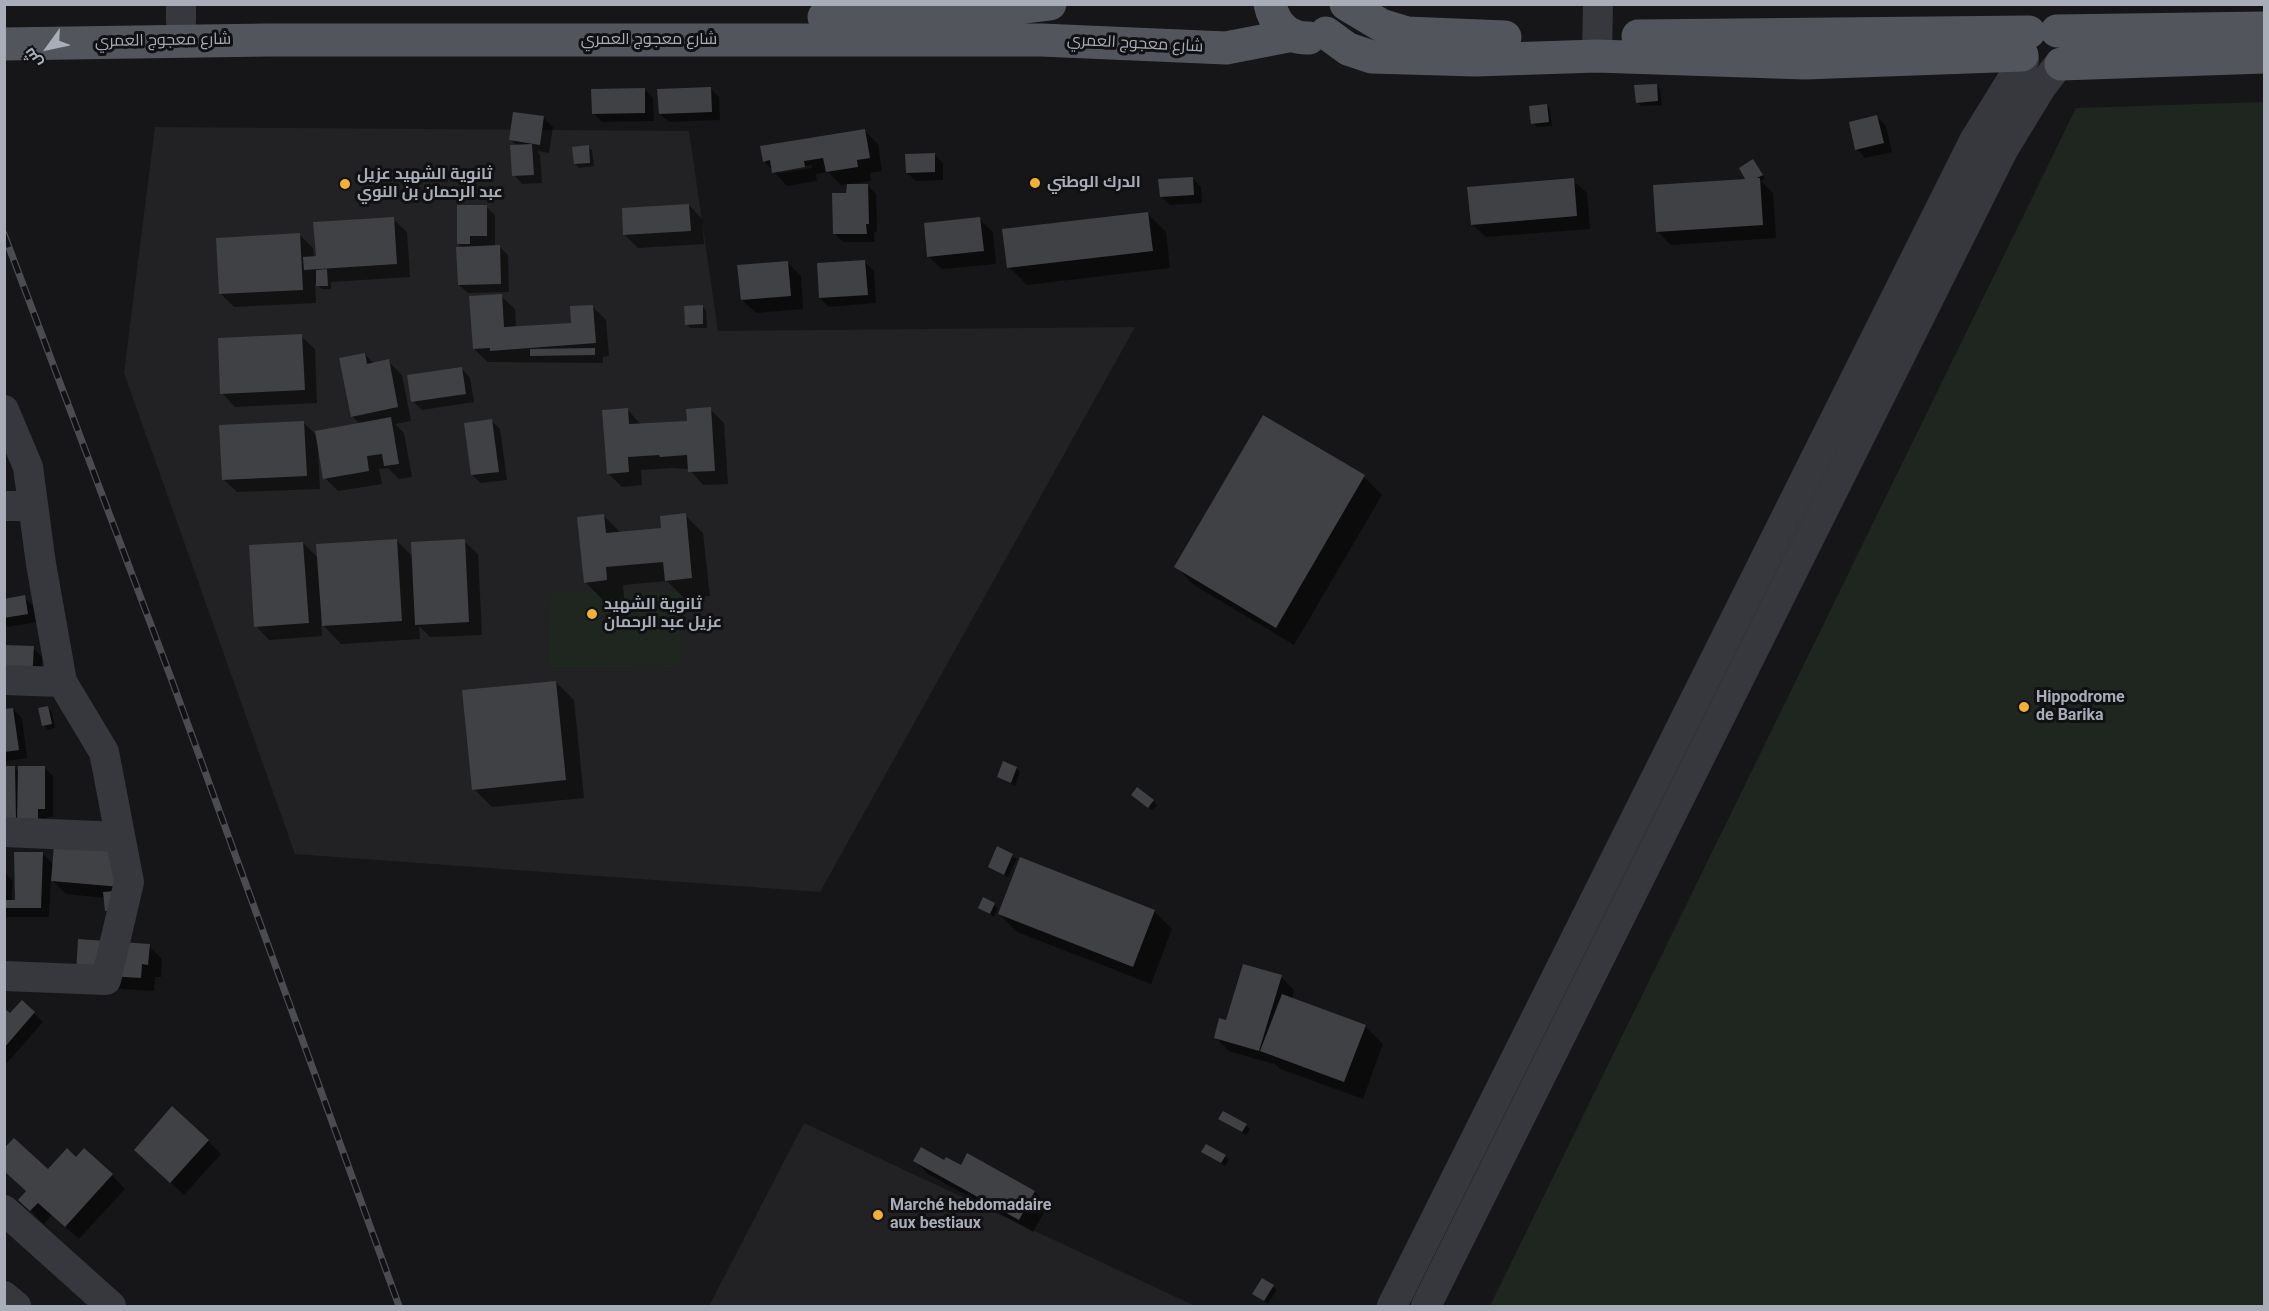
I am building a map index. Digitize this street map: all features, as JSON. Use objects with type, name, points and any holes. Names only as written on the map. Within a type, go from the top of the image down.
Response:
[{"type":"main road","name":"شارع معجوج العمري","points":[[4,22],[181,13],[864,17],[1011,9],[1050,4]]},
{"type":"main road","points":[[1270,4],[1274,19],[1293,35]]},
{"type":"main road","points":[[1597,47],[1475,60],[1372,57],[1348,49],[1326,33],[1335,25],[1345,4],[1381,25],[1407,33],[1597,47],[2066,43],[2065,57],[2059,66]]},
{"type":"main road","points":[[2033,44],[2265,28]]},
{"type":"main road","name":"شارع معجوج العمري","points":[[4,44],[268,40],[1041,40],[1226,48],[1293,35],[1304,38],[1326,33]]},
{"type":"main road","points":[[2059,66],[2265,57]]},
{"type":"street","points":[[1597,47],[1598,4]]},
{"type":"street","points":[[1392,1306],[1974,141],[2033,44]]},
{"type":"street","points":[[1426,1306],[2003,150],[2042,86],[2059,66]]},
{"type":"street","points":[[4,410],[28,467],[18,506],[62,682],[104,752],[129,882],[106,980],[4,976]]},
{"type":"street","points":[[4,680],[62,682]]},
{"type":"street","points":[[4,832],[120,837]]},
{"type":"street","points":[[4,1210],[111,1306]]},
{"type":"street","points":[[4,1296],[16,1306]]},
{"type":"shaded area","name":"Hippodrome de Barika","points":[[2264,102],[2264,1306],[1490,1306],[2076,108]]},
{"type":"shaded area","name":"ثانوية الشهيد عزيل عبد الرحمان","points":[[155,127],[689,131],[718,331],[1135,327],[820,892],[295,854],[124,373]]},
{"type":"shaded area","points":[[681,590],[681,666],[548,668],[550,593]]},
{"type":"shaded area","name":"Marché hebdomadaire aux bestiaux","points":[[804,1123],[1195,1306],[709,1306]]},
{"type":"building","points":[[1657,84],[1658,101],[1636,103],[1634,85]]},
{"type":"building","points":[[711,87],[712,112],[659,114],[657,89]]},
{"type":"building","points":[[645,88],[645,113],[592,114],[591,89]]},
{"type":"building","points":[[1547,104],[1549,122],[1531,124],[1529,106]]},
{"type":"building","points":[[513,112],[544,116],[540,145],[509,140]]},
{"type":"building","points":[[1877,115],[1884,143],[1855,150],[1849,122]]},
{"type":"building","points":[[865,129],[870,158],[857,160],[858,167],[826,172],[823,158],[804,161],[805,167],[772,173],[770,160],[763,162],[760,146]]},
{"type":"building","points":[[532,144],[534,175],[512,176],[510,145]]},
{"type":"building","points":[[589,145],[590,163],[574,164],[572,147]]},
{"type":"building","points":[[935,153],[935,172],[906,173],[905,154]]},
{"type":"building","points":[[1753,159],[1763,175],[1757,178],[1760,178],[1763,225],[1656,232],[1653,185],[1745,179],[1739,168]]},
{"type":"building","points":[[1193,177],[1194,195],[1160,197],[1158,179]]},
{"type":"building","points":[[1574,178],[1577,216],[1471,225],[1467,187]]},
{"type":"building","points":[[847,184],[868,184],[867,234],[833,234],[832,193],[846,193]]},
{"type":"building","points":[[689,204],[691,231],[623,235],[622,208]]},
{"type":"building","points":[[457,205],[487,205],[487,236],[470,236],[470,244],[457,244]]},
{"type":"building","points":[[1148,212],[1153,251],[1007,268],[1002,229]]},
{"type":"building","points":[[394,217],[397,264],[304,270],[303,257],[316,256],[313,222]]},
{"type":"building","points":[[980,217],[984,251],[927,257],[924,223]]},
{"type":"building","points":[[300,233],[303,290],[219,294],[216,238]]},
{"type":"building","points":[[500,245],[501,284],[458,285],[456,247]]},
{"type":"building","points":[[865,260],[868,295],[819,298],[817,263]]},
{"type":"building","points":[[788,261],[791,296],[741,300],[737,265]]},
{"type":"building","points":[[327,269],[328,286],[316,286],[316,270]]},
{"type":"building","points":[[502,294],[504,327],[571,323],[570,306],[593,305],[596,343],[490,351],[490,348],[473,349],[469,296]]},
{"type":"building","points":[[703,305],[703,324],[685,325],[684,306]]},
{"type":"building","points":[[302,334],[305,390],[220,394],[218,338]]},
{"type":"building","points":[[595,348],[595,355],[530,356],[530,349]]},
{"type":"building","points":[[365,353],[367,364],[389,359],[398,407],[351,417],[339,358]]},
{"type":"building","points":[[462,367],[466,394],[411,402],[407,375]]},
{"type":"building","points":[[711,407],[715,471],[688,472],[687,455],[660,457],[659,455],[628,457],[629,472],[607,474],[602,410],[628,408],[629,424],[687,421],[686,409]]},
{"type":"building","points":[[1263,415],[1365,475],[1276,628],[1174,567]]},
{"type":"building","points":[[391,417],[399,464],[384,466],[382,454],[367,456],[369,471],[323,479],[315,431]]},
{"type":"building","points":[[492,419],[499,472],[471,475],[464,423]]},
{"type":"building","points":[[304,421],[307,476],[222,480],[219,425]]},
{"type":"building","points":[[686,513],[692,578],[665,581],[663,562],[606,567],[607,580],[584,583],[577,517],[604,514],[606,533],[661,528],[660,516]]},
{"type":"building","points":[[397,539],[402,621],[322,626],[316,544]]},
{"type":"building","points":[[465,539],[469,622],[415,625],[411,542]]},
{"type":"building","points":[[303,542],[309,623],[254,627],[249,545]]},
{"type":"building","points":[[25,595],[28,614],[4,618],[4,599]]},
{"type":"building","points":[[4,645],[34,646],[32,681],[4,679]]},
{"type":"building","points":[[556,681],[566,780],[472,790],[462,690]]},
{"type":"building","points":[[48,706],[52,724],[42,726],[38,708]]},
{"type":"building","points":[[13,708],[19,750],[4,752],[4,709]]},
{"type":"building","points":[[1003,761],[1017,767],[1011,783],[997,777]]},
{"type":"building","points":[[4,766],[15,766],[16,821],[4,821]]},
{"type":"building","points":[[18,766],[45,766],[45,809],[38,809],[38,826],[17,825]]},
{"type":"building","points":[[1137,787],[1154,800],[1148,808],[1131,795]]},
{"type":"building","points":[[54,845],[125,851],[121,887],[51,881]]},
{"type":"building","points":[[997,846],[1013,854],[1004,875],[988,867]]},
{"type":"building","points":[[14,852],[43,852],[41,908],[4,908],[4,900],[15,900]]},
{"type":"building","points":[[1020,857],[1155,910],[1133,967],[998,914]]},
{"type":"building","points":[[116,891],[118,910],[105,911],[103,892]]},
{"type":"building","points":[[983,897],[995,903],[990,914],[978,908]]},
{"type":"building","points":[[78,939],[150,944],[148,965],[142,964],[141,978],[76,974]]},
{"type":"building","points":[[1243,964],[1282,975],[1259,1051],[1214,1038],[1219,1018],[1226,1020]]},
{"type":"building","points":[[1282,994],[1366,1025],[1344,1082],[1260,1051]]},
{"type":"building","points":[[22,1000],[35,1012],[4,1048],[4,1008],[10,1013]]},
{"type":"building","points":[[172,1106],[209,1140],[170,1183],[134,1150]]},
{"type":"building","points":[[1223,1111],[1247,1124],[1242,1132],[1218,1119]]},
{"type":"building","points":[[14,1138],[48,1169],[67,1148],[76,1157],[84,1148],[113,1174],[65,1227],[38,1203],[30,1211],[18,1200],[26,1191],[4,1171],[4,1148]]},
{"type":"building","points":[[1206,1144],[1226,1155],[1221,1163],[1201,1152]]},
{"type":"building","points":[[921,1147],[944,1160],[946,1157],[961,1165],[967,1153],[1035,1191],[1019,1220],[913,1161]]},
{"type":"building","points":[[1262,1278],[1274,1285],[1264,1301],[1252,1294]]},
{"type":"railway","points":[[4,234],[171,678],[399,1306]]},
{"type":"place","name":"الدرك الوطني","points":[[1035,183]]},
{"type":"place","name":"ثانوية الشهيد عزيل عبد الرحمان بن النوي","points":[[345,184]]},
{"type":"place","name":"ثانوية الشهيد عزيل عبد الرحمان","points":[[592,614]]},
{"type":"place","name":"Hippodrome de Barika","points":[[2024,707]]},
{"type":"place","name":"Marché hebdomadaire aux bestiaux","points":[[878,1215]]}]
